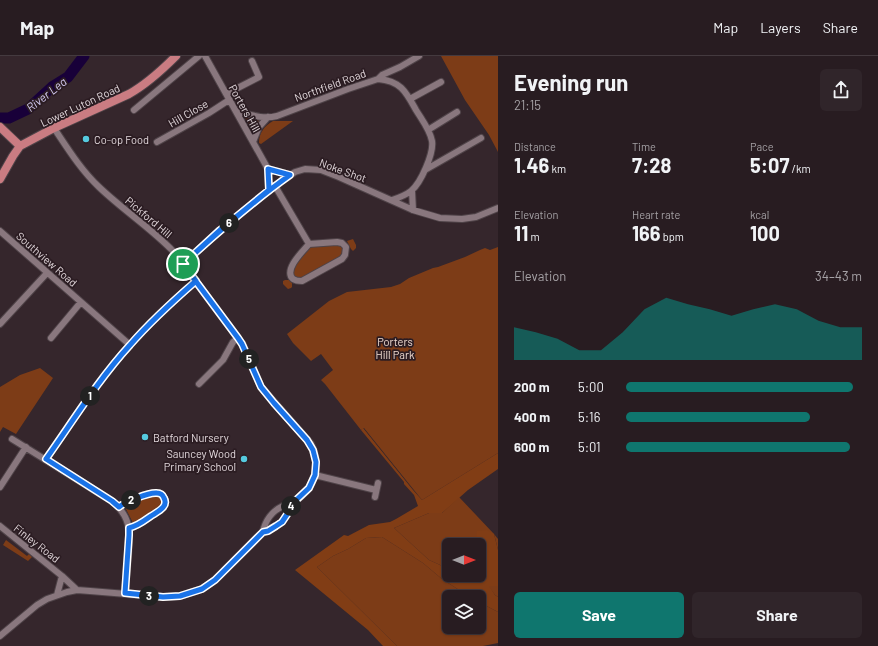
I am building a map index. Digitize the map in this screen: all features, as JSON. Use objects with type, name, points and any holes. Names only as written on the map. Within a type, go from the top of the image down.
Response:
[{"type":"main road","name":"Lower Luton Road","points":[[0,179],[20,146],[54,128],[129,94],[161,71],[176,56]]},
{"type":"main road","points":[[0,127],[20,146]]},
{"type":"street","points":[[134,110],[199,56]]},
{"type":"street","name":"Porters Hill","points":[[205,56],[268,169],[269,190]]},
{"type":"street","name":"Northfield Road","points":[[236,111],[258,117],[276,116],[378,79],[382,75],[419,56]]},
{"type":"street","points":[[226,94],[260,77],[252,61]]},
{"type":"street","points":[[394,70],[394,82]]},
{"type":"street","points":[[378,79],[394,82],[402,88],[428,130],[432,141],[430,156],[412,191],[392,200]]},
{"type":"street","points":[[410,99],[441,82]]},
{"type":"street","name":"Hill Close","points":[[157,142],[229,100]]},
{"type":"street","points":[[428,130],[458,112]]},
{"type":"street","points":[[252,142],[259,127],[268,117]]},
{"type":"street","name":"Pickford Hill","points":[[54,128],[85,172],[99,187],[163,241],[174,252],[196,281],[238,338],[248,356],[261,387],[311,444],[315,456],[315,475]]},
{"type":"street","points":[[424,170],[481,138]]},
{"type":"street","points":[[430,156],[437,163]]},
{"type":"street","points":[[268,169],[290,175]]},
{"type":"street","name":"Noke Shot","points":[[183,264],[269,190],[295,172],[305,169],[321,170],[413,210],[440,218],[462,219],[476,217],[498,208]]},
{"type":"street","points":[[275,186],[309,244]]},
{"type":"street","points":[[412,191],[413,210]]},
{"type":"street","name":"Southview Road","points":[[0,232],[130,345]]},
{"type":"street","points":[[340,242],[346,247],[345,255],[340,260],[305,280],[299,281],[291,277],[290,270],[309,244],[340,242]]},
{"type":"street","points":[[0,324],[47,273]]},
{"type":"street","points":[[46,459],[102,379],[130,345],[174,300],[196,281]]},
{"type":"street","name":"Southview Road","points":[[51,338],[81,302]]},
{"type":"street","points":[[199,384],[221,363],[233,342],[238,338]]},
{"type":"street","points":[[12,439],[46,459],[119,507],[129,528],[125,593]]},
{"type":"street","points":[[0,487],[26,447]]},
{"type":"street","points":[[263,532],[268,518],[279,508],[293,503],[309,488],[315,475],[375,494],[378,484]]},
{"type":"street","points":[[119,507],[127,502],[152,493],[159,493],[164,497],[165,500],[162,509],[138,525],[129,528]]},
{"type":"street","points":[[0,636],[37,605],[47,599],[77,590],[163,597],[180,596],[202,589],[215,580],[263,532],[268,531],[282,522],[293,503]]},
{"type":"street","points":[[273,513],[282,522]]},
{"type":"street","name":"Finley Road","points":[[0,526],[77,590]]},
{"type":"street","name":"Finley Road","points":[[57,595],[62,576]]},
{"type":"green space","points":[[441,56],[498,56],[498,152],[489,135],[465,100]]},
{"type":"green space","points":[[244,116],[258,120],[259,123],[253,132]]},
{"type":"green space","points":[[273,121],[293,121],[261,144],[259,143],[263,130]]},
{"type":"green space","points":[[353,239],[356,248],[353,251],[347,241]]},
{"type":"green space","points":[[341,245],[343,248],[342,255],[305,278],[297,278],[294,275],[293,271],[298,260],[310,246]]},
{"type":"green space","name":"Porters Hill Park","points":[[498,247],[498,453],[422,500],[364,428],[361,430],[321,380],[333,370],[321,354],[311,361],[293,343],[287,334],[329,301],[347,292],[391,287],[433,268],[465,257],[485,248],[490,250]]},
{"type":"green space","points":[[289,280],[292,283],[291,288],[288,289],[283,284],[283,281]]},
{"type":"green space","points":[[40,368],[53,378],[16,434],[3,427],[0,432],[0,387],[20,375]]},
{"type":"green space","points":[[155,495],[160,496],[163,501],[160,507],[136,523],[133,523],[125,507],[128,504]]},
{"type":"green space","points":[[459,497],[494,534],[476,538],[442,538],[442,566],[429,560],[394,528],[429,513],[442,513]]},
{"type":"green space","points":[[494,534],[498,539],[498,550]]},
{"type":"green space","points":[[382,537],[423,563],[442,579],[442,582],[447,582],[459,590],[442,590],[442,634],[486,634],[486,606],[498,612],[498,643],[483,646],[397,646],[317,567],[333,556],[366,538]]},
{"type":"green space","points":[[6,540],[27,556],[29,554],[32,557],[28,561],[3,545]]},
{"type":"green space","points":[[488,586],[498,586],[498,597],[495,595]]},
{"type":"shaded area","points":[[363,428],[422,500],[498,453],[498,469],[468,490],[442,513],[429,513],[394,528],[429,560],[442,566],[442,579],[423,563],[382,537],[366,538],[333,556],[317,567],[397,646],[383,646],[368,630],[295,570],[344,535],[348,536],[369,525],[390,522],[418,506],[414,495],[361,430]]},
{"type":"shaded area","points":[[487,530],[494,534],[498,550],[498,586],[489,586],[498,597],[498,612],[486,606],[486,590],[459,590],[447,582],[486,582],[486,538],[476,538],[477,531]]},
{"type":"waterway","name":"River Lea","points":[[0,118],[9,118],[28,109],[52,87],[68,77],[84,56]]},
{"type":"place","name":"Co-op Food","points":[[86,139]]},
{"type":"place","name":"Batford Nursery","points":[[145,437]]},
{"type":"place","name":"Sauncey Wood Primary School","points":[[244,459]]},
{"type":"route","points":[[183,264],[196,281],[174,300],[130,345],[102,379],[46,459],[119,507],[124,503],[156,492],[164,497],[165,500],[162,509],[138,525],[129,528],[125,593],[163,597],[180,596],[202,589],[215,580],[263,532],[268,531],[282,522],[293,503],[309,488],[315,475],[316,462],[311,444],[261,387],[242,344],[196,281],[183,264],[220,230],[269,190],[268,169],[274,172],[290,175],[220,230],[183,264]]}]
